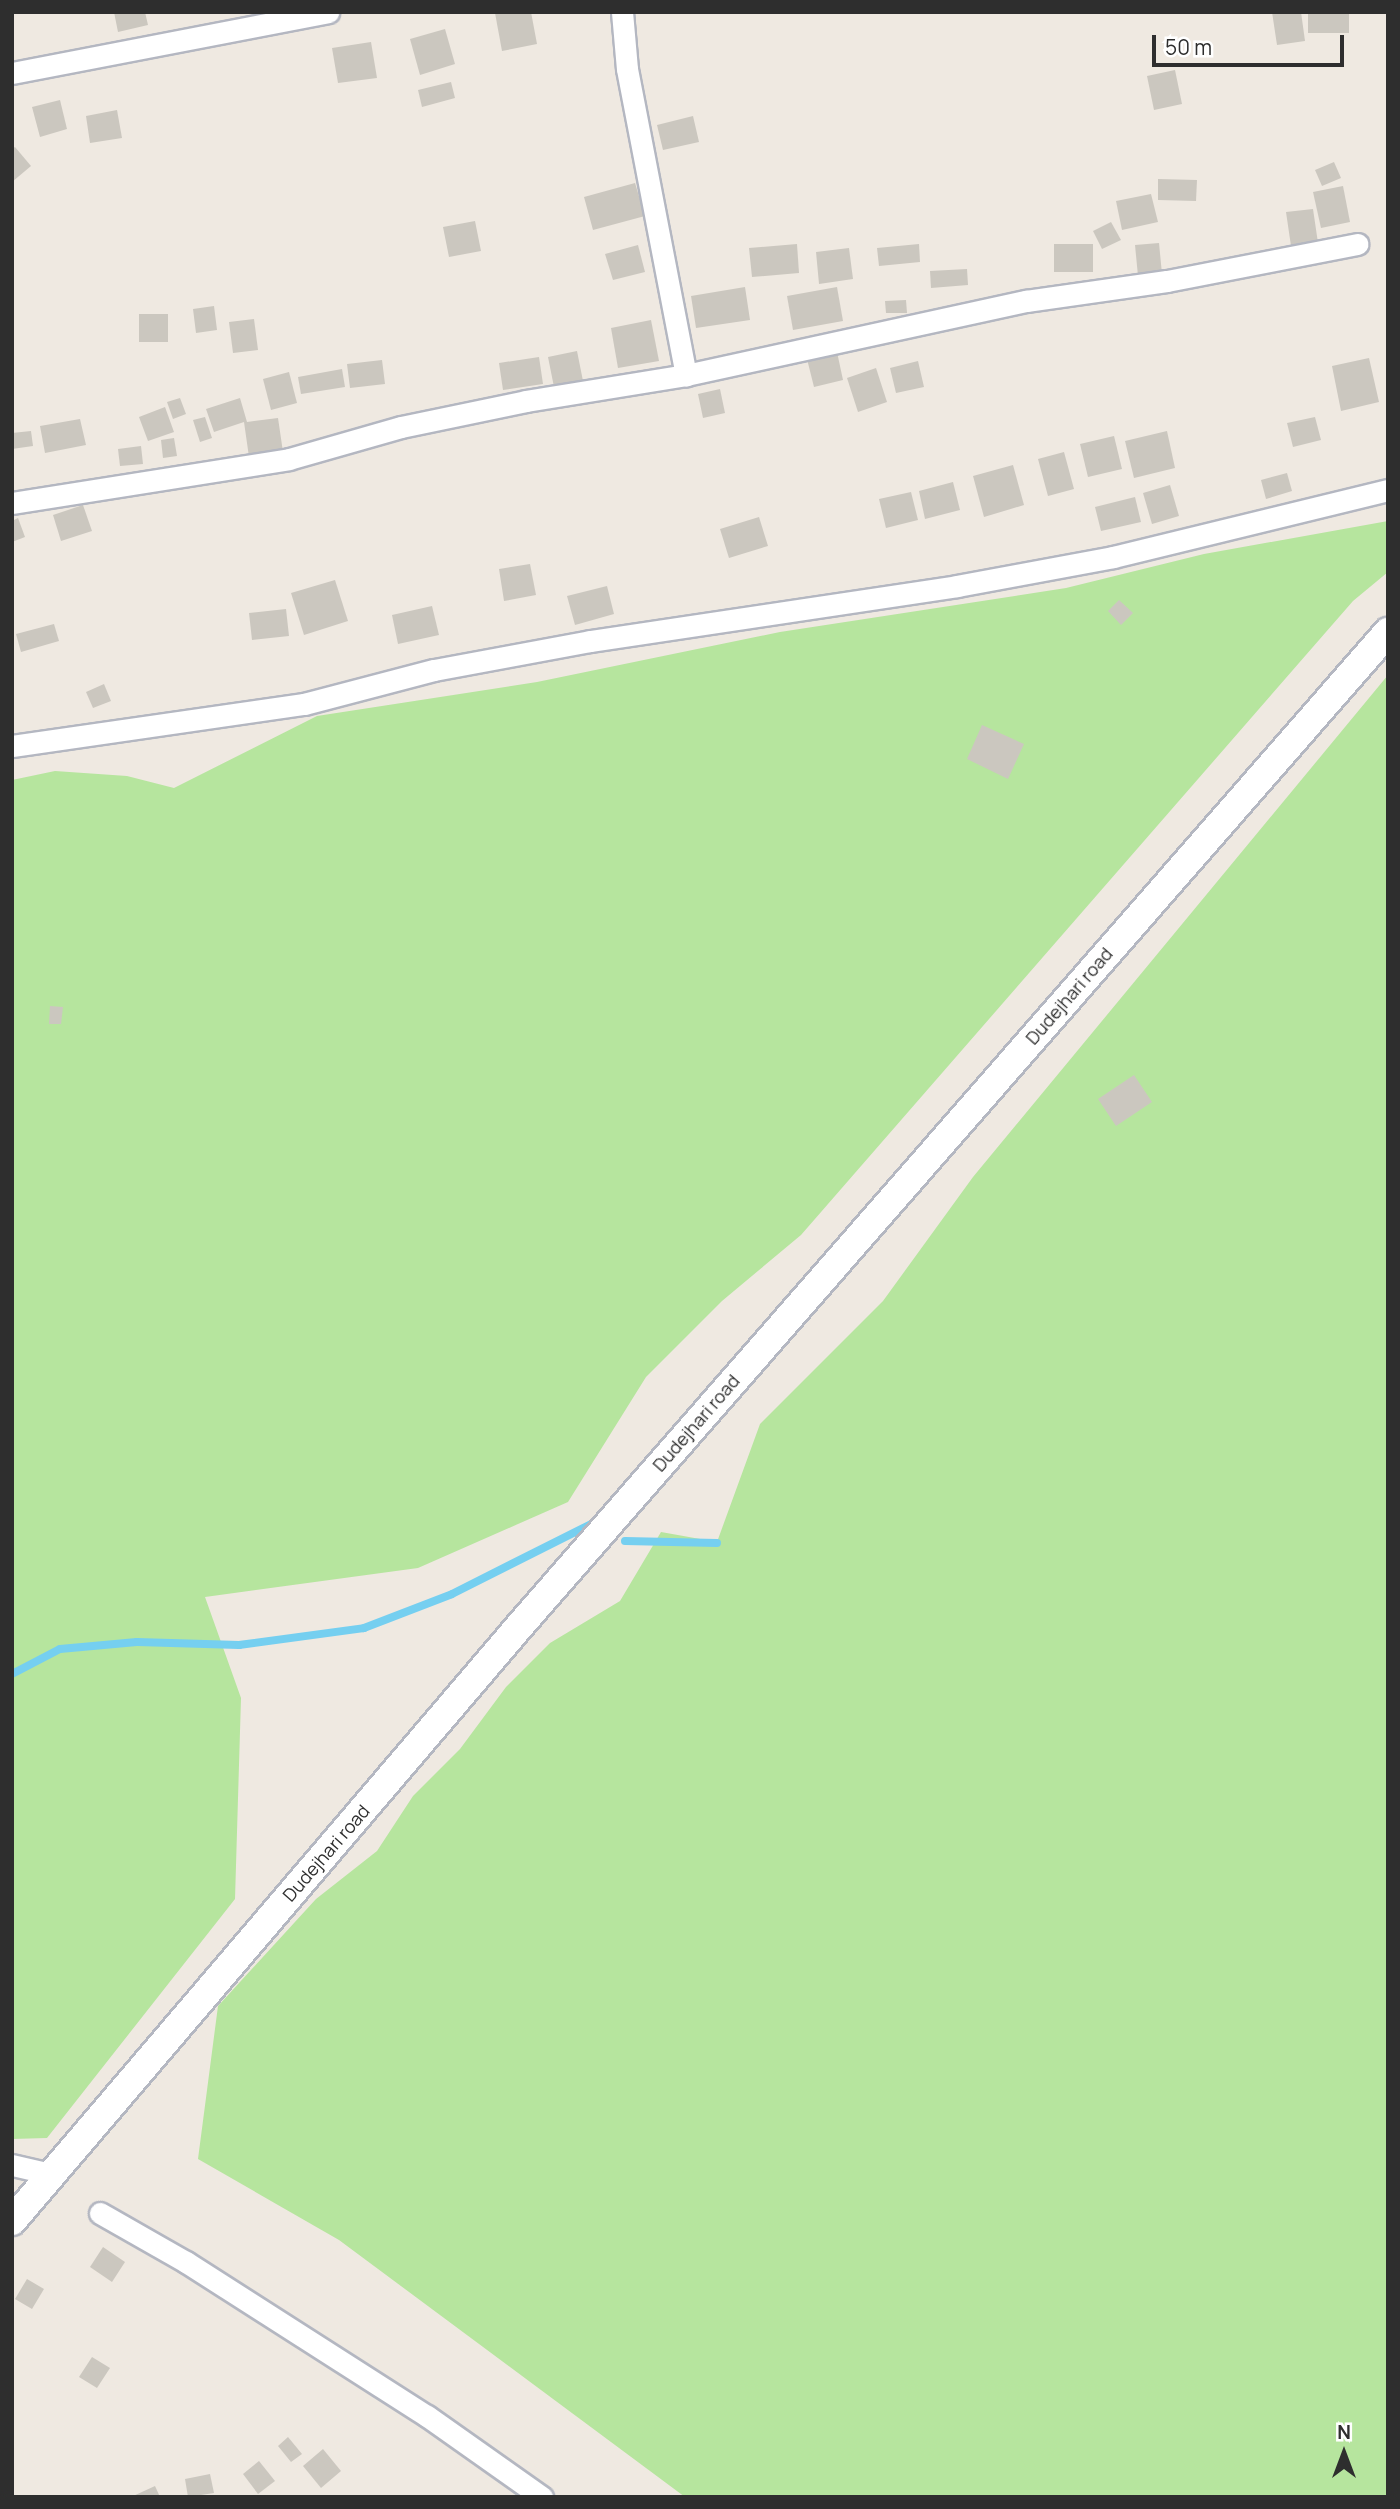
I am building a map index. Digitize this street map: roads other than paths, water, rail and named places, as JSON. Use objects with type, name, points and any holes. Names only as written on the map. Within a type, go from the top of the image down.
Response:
[{"type":"street","points":[[12,74],[328,12]]},
{"type":"street","points":[[622,12],[627,69],[686,375]]},
{"type":"street","points":[[12,503],[191,478],[289,459],[414,424],[686,375],[1026,301],[1167,281],[1357,244]]},
{"type":"street","points":[[12,746],[304,704],[434,670],[590,641],[971,583],[1113,557],[1388,490]]},
{"type":"street","name":"Dudejhari road","points":[[12,2221],[517,1629],[1388,632]]},
{"type":"street","points":[[12,2165],[50,2174]]},
{"type":"street","points":[[100,2213],[381,2386],[542,2497]]},
{"type":"waterway","points":[[12,1674],[60,1649],[137,1642],[239,1645],[364,1628],[452,1594],[597,1521]]},
{"type":"waterway","points":[[625,1541],[717,1543]]}]
